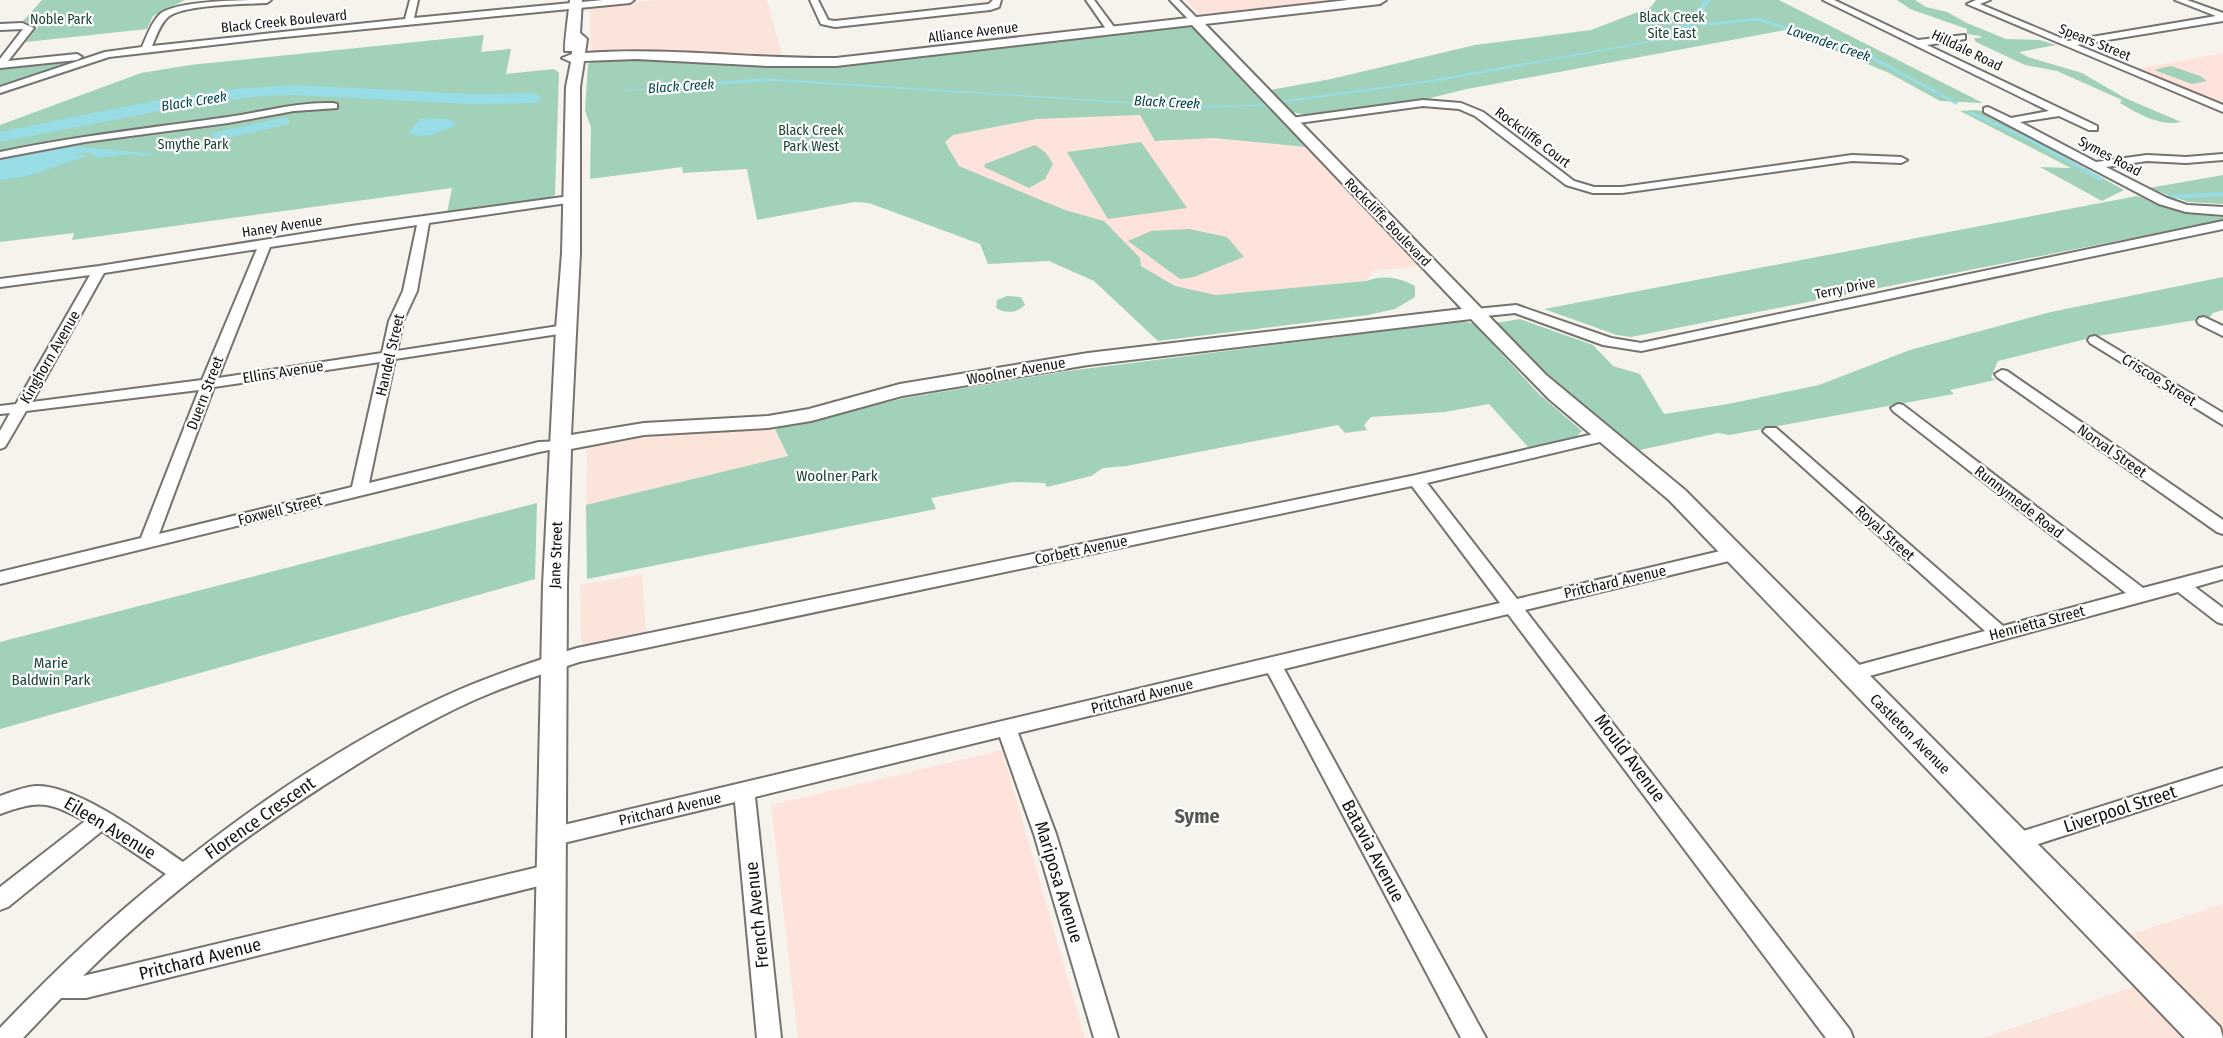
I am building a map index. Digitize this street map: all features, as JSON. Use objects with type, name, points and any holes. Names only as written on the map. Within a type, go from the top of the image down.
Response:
[{"type":"street","points":[[145,50],[163,17],[171,12],[187,8],[267,0]]},
{"type":"street","points":[[408,22],[414,0]]},
{"type":"street","name":"Black Creek Boulevard","points":[[0,90],[108,54],[577,3],[630,0]]},
{"type":"street","points":[[814,0],[820,18],[832,24],[990,7],[996,5],[997,0]]},
{"type":"street","points":[[1090,0],[1112,31]]},
{"type":"street","name":"Rockcliffe Boulevard","points":[[1174,0],[1556,395],[1607,436]]},
{"type":"street","name":"Alliance Avenue","points":[[574,57],[656,54],[787,63],[836,62],[1380,0]]},
{"type":"street","name":"Hilldale Road","points":[[1827,0],[2093,128]]},
{"type":"street","name":"Spears Street","points":[[1984,0],[1971,4],[2223,109]]},
{"type":"street","points":[[2179,0],[2223,17]]},
{"type":"street","points":[[574,57],[570,41],[574,35],[577,3]]},
{"type":"street","points":[[2066,44],[2223,17]]},
{"type":"street","points":[[0,27],[30,28],[0,65]]},
{"type":"street","points":[[1918,43],[1962,37]]},
{"type":"street","points":[[0,65],[108,54]]},
{"type":"street","name":"Jane Street","points":[[549,1038],[555,585],[565,329],[571,253],[573,87],[568,70],[574,57]]},
{"type":"street","name":"Rockcliffe Court","points":[[1285,116],[1423,104],[1461,106],[1479,114],[1570,183],[1593,190],[1622,190],[1852,158],[1901,160]]},
{"type":"street","points":[[0,155],[108,135],[230,120],[297,108],[333,106]]},
{"type":"street","name":"Symes Road","points":[[1988,110],[2170,204],[2196,210],[2223,211]]},
{"type":"street","points":[[2010,121],[2061,112]]},
{"type":"street","points":[[2095,165],[2147,158],[2186,160],[2223,158]]},
{"type":"street","name":"Haney Avenue","points":[[0,283],[570,200]]},
{"type":"street","name":"Handel Street","points":[[359,491],[396,321],[410,291],[424,220]]},
{"type":"street","name":"Terry Drive","points":[[1476,313],[1516,309],[1608,342],[1641,347],[2223,225]]},
{"type":"street","name":"Duern Street","points":[[147,543],[265,244]]},
{"type":"street","name":"Kinghorn Avenue","points":[[0,444],[99,270]]},
{"type":"street","name":"Woolner Avenue","points":[[560,444],[644,429],[768,422],[811,415],[900,390],[1088,359],[1476,313]]},
{"type":"street","points":[[2204,321],[2223,332]]},
{"type":"street","name":"Ellins Avenue","points":[[0,410],[208,384],[565,329]]},
{"type":"street","name":"Criscoe Street","points":[[2095,340],[2223,420]]},
{"type":"street","name":"Norval Street","points":[[2002,374],[2223,528]]},
{"type":"street","name":"Runnymede Road","points":[[1898,408],[2140,595]]},
{"type":"street","name":"Royal Street","points":[[1771,431],[2000,634]]},
{"type":"street","name":"Corbett Avenue","points":[[555,663],[586,653],[1416,480],[1607,436]]},
{"type":"street","name":"Castleton Avenue","points":[[1607,436],[1642,462],[2208,1038]]},
{"type":"street","name":"Foxwell Street","points":[[0,578],[539,447],[560,444]]},
{"type":"street","name":"Mould Avenue","points":[[1416,480],[1841,1038]]},
{"type":"street","name":"Pritchard Avenue","points":[[551,837],[1733,554]]},
{"type":"street","name":"Henrietta Street","points":[[1851,674],[2223,573]]},
{"type":"street","points":[[2181,585],[2223,617]]},
{"type":"street","name":"Florence Crescent","points":[[8,1038],[58,986],[182,873],[294,792],[383,738],[465,696],[516,675],[555,663]]},
{"type":"street","name":"Batavia Avenue","points":[[1273,664],[1474,1038]]},
{"type":"street","name":"Mariposa Avenue","points":[[1007,729],[1045,834],[1106,1038]]},
{"type":"street","name":"Liverpool Street","points":[[2017,842],[2223,776]]},
{"type":"street","name":"French Avenue","points":[[744,792],[769,1038]]},
{"type":"street","name":"Eileen Avenue","points":[[0,805],[29,795],[53,796],[101,820],[182,873]]},
{"type":"street","points":[[0,900],[101,820]]},
{"type":"street","name":"Pritchard Avenue","points":[[58,986],[86,987],[551,874]]},
{"type":"shaded area","points":[[656,0],[767,0],[783,59],[635,51],[591,52],[590,7]]},
{"type":"shaded area","points":[[1185,0],[1329,0],[1202,16]]},
{"type":"shaded area","points":[[2223,53],[2223,104],[2136,69]]},
{"type":"shaded area","points":[[1140,115],[1161,142],[1214,138],[1306,147],[1420,266],[1374,271],[1366,281],[1216,295],[1175,286],[1140,266],[1104,221],[1065,210],[959,166],[945,142],[953,135],[1037,119]]},
{"type":"shaded area","points":[[775,429],[788,456],[586,505],[587,448],[646,437]]},
{"type":"shaded area","points":[[642,574],[646,633],[590,644],[583,643],[580,585]]},
{"type":"shaded area","points":[[1002,750],[1085,1038],[798,1038],[771,805]]},
{"type":"shaded area","points":[[2223,904],[2223,1038],[2123,937]]},
{"type":"shaded area","points":[[2139,985],[2189,1038],[1983,1038]]},
{"type":"green space","name":"Noble Park","points":[[42,0],[185,0],[153,16],[147,29],[26,42],[40,24],[22,22]]},
{"type":"green space","name":"Black Creek Site East","points":[[1656,0],[1779,0],[1983,103],[1940,101],[1889,73],[1785,30],[1467,89],[1426,99],[1307,115],[1291,112],[1270,90],[1331,79],[1475,45],[1591,30],[1651,7]]},
{"type":"green space","points":[[1897,0],[1915,0],[1926,7],[1947,12],[2006,39],[2040,40],[2056,45],[2019,52],[2028,57],[2082,73],[2125,98],[2181,122],[2157,121],[2120,103],[2122,100],[2057,71],[2025,65],[1976,42],[1974,38],[1981,38],[1981,36],[1967,34],[1967,29],[1910,9]]},
{"type":"green space","name":"Black Creek Park West","points":[[1188,26],[1194,28],[1306,147],[1214,138],[1155,141],[1140,115],[1037,119],[953,135],[945,142],[959,166],[1065,210],[1104,221],[1140,258],[1141,266],[1175,286],[1216,295],[1385,278],[1397,279],[1415,286],[1415,297],[1395,309],[1368,315],[1158,341],[1094,281],[1049,261],[988,264],[980,244],[869,203],[854,202],[757,220],[747,169],[683,173],[682,167],[590,179],[591,127],[585,111],[588,64],[591,62],[620,58],[781,66],[859,64]]},
{"type":"green space","name":"Smythe Park","points":[[484,35],[481,52],[511,49],[506,74],[554,69],[559,73],[555,195],[551,197],[447,213],[452,188],[72,240],[74,233],[0,242],[0,125],[141,73],[190,65]]},
{"type":"green space","points":[[82,60],[0,89],[0,70]]},
{"type":"green space","points":[[2171,66],[2200,76],[2207,81],[2192,84],[2154,70]]},
{"type":"green space","points":[[1960,111],[1983,111],[2124,190],[2102,201],[2040,167],[2071,168]]},
{"type":"green space","points":[[1141,142],[1187,208],[1108,219],[1067,152]]},
{"type":"green space","points":[[1035,145],[1046,153],[1053,164],[1045,179],[1029,188],[984,167],[985,164]]},
{"type":"green space","points":[[2223,175],[2223,204],[2188,202],[2149,188]]},
{"type":"green space","points":[[2137,196],[2187,213],[2223,217],[2223,220],[1631,337],[1617,335],[1544,309]]},
{"type":"green space","points":[[1189,229],[1227,237],[1244,257],[1194,277],[1180,279],[1128,241],[1151,231]]},
{"type":"green space","points":[[2223,277],[2223,310],[2213,313],[2209,318],[2098,336],[1998,361],[1991,377],[1995,380],[1950,390],[1954,394],[1729,435],[1718,433],[1640,450],[1579,407],[1495,323],[1520,319],[1593,345],[1613,366],[1640,374],[1664,414],[1728,404],[1819,385],[1910,350],[2051,312]]},
{"type":"green space","points":[[1007,296],[1021,297],[1025,305],[1011,312],[996,308],[997,300]]},
{"type":"green space","name":"Woolner Park","points":[[1464,321],[1474,324],[1539,394],[1582,431],[1577,436],[1529,448],[1489,404],[1445,412],[1371,417],[1364,425],[1367,430],[1345,433],[1338,425],[1126,466],[1103,468],[1091,476],[1047,487],[1045,483],[1013,482],[931,498],[936,509],[587,579],[586,505],[788,456],[775,429],[905,398],[1068,371]]},
{"type":"green space","name":"Marie Baldwin Park","points":[[537,503],[535,579],[0,729],[0,642]]},
{"type":"water","points":[[1705,0],[1711,0],[1691,27],[1663,40],[1440,81],[1259,106],[1202,108],[775,81],[605,92],[764,78],[1190,106],[1248,105],[1424,81],[1648,41],[1677,31]]},
{"type":"water","points":[[287,117],[290,124],[214,141],[212,133]]},
{"type":"water","points":[[448,119],[455,122],[455,126],[426,136],[409,132],[419,120]]},
{"type":"water","points":[[73,146],[155,154],[98,158],[90,153],[74,153],[87,156],[28,176],[0,180],[0,159],[32,151]]},
{"type":"waterway","name":"Lavender Creek","points":[[1692,23],[1710,24],[1758,19],[1871,57],[1956,103]]},
{"type":"waterway","name":"Black Creek","points":[[0,137],[196,99],[262,91],[295,90],[471,99],[534,98]]},
{"type":"waterway","name":"Lavender Creek","points":[[1971,113],[2032,141],[2088,172]]},
{"type":"waterway","name":"Lavender Creek","points":[[2085,170],[2101,179]]},
{"type":"waterway","name":"Lavender Creek","points":[[2168,197],[2223,194]]},
{"type":"district","name":"Syme","points":[[1197,816]]}]
